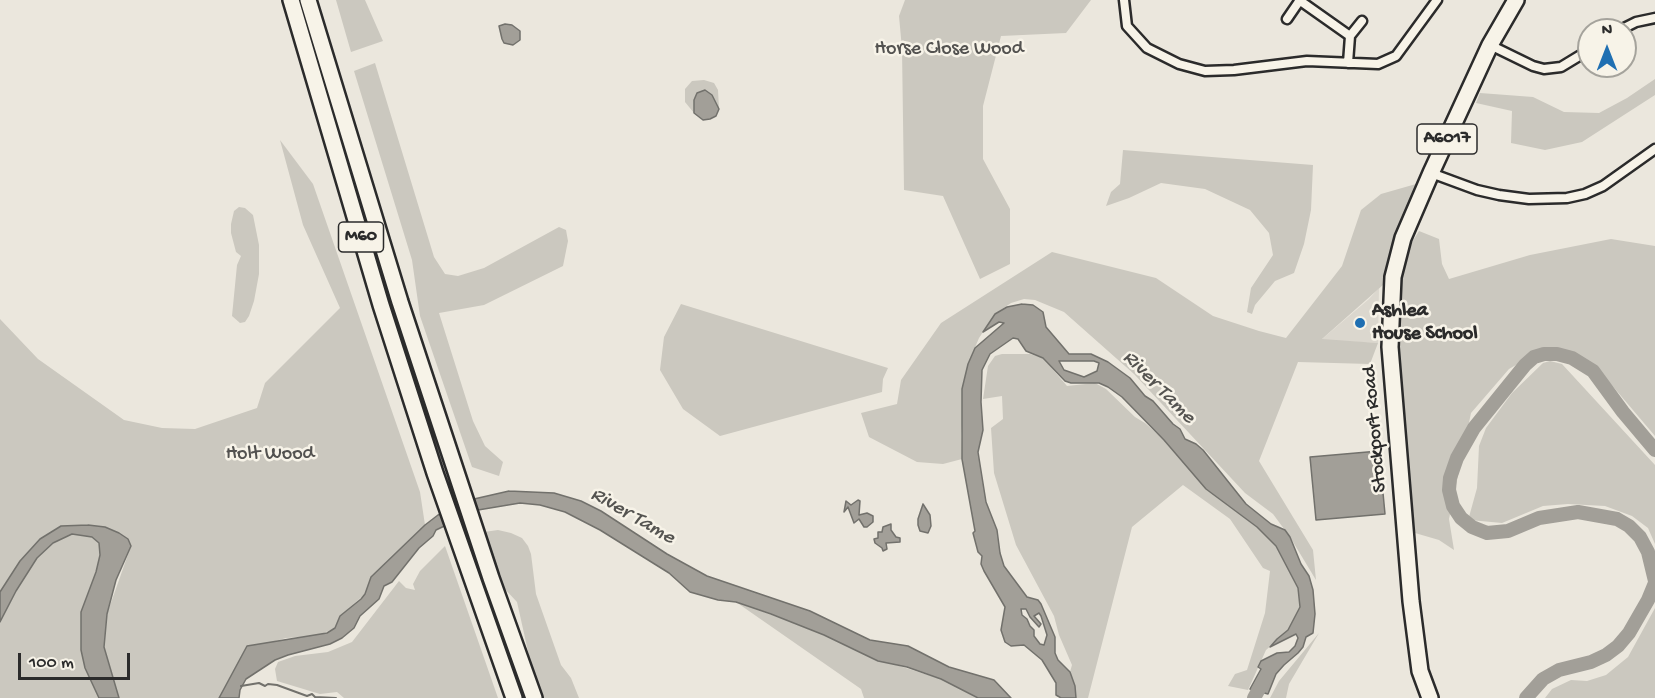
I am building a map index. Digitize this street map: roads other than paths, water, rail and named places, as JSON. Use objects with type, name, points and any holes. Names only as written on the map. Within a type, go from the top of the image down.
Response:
[{"type":"highway","name":"M60","points":[[291,0],[381,305],[435,473],[514,698]]},
{"type":"highway","name":"M60","points":[[308,0],[400,302],[491,578],[534,698]]},
{"type":"highway","name":"Stockport Road","points":[[1430,698],[1420,671],[1417,651],[1390,332],[1392,285],[1403,238],[1431,173],[1490,45],[1516,0]]},
{"type":"street","points":[[1124,0],[1127,26],[1147,48],[1179,64],[1205,71],[1234,70],[1307,61],[1378,64],[1396,56],[1432,2]]},
{"type":"street","points":[[1287,19],[1299,0],[1350,36]]},
{"type":"street","points":[[1637,22],[1655,18]]},
{"type":"street","points":[[1348,63],[1350,36],[1362,21]]},
{"type":"street","points":[[1490,45],[1544,69],[1561,67],[1577,57]]},
{"type":"street","points":[[1431,173],[1477,190],[1499,195],[1529,199],[1567,198],[1585,194],[1603,186],[1655,149]]},
{"type":"waterway","name":"River Tame","points":[[1655,450],[1593,371],[1572,358],[1557,354],[1544,354],[1534,357],[1525,365],[1474,428],[1457,458],[1450,478],[1449,490],[1453,506],[1461,518],[1472,527],[1487,533],[1508,531],[1539,518],[1578,512],[1617,519],[1629,526],[1640,537],[1648,552],[1655,581]]},
{"type":"waterway","name":"River Tame","points":[[1526,698],[1543,679],[1559,670],[1591,662],[1618,646],[1629,633],[1655,583]]},
{"type":"waterway","name":"River Tame","points":[[1254,698],[1266,676]]},
{"type":"waterway","points":[[241,686],[259,683],[265,686],[277,685],[307,696],[312,694],[315,697],[336,698]]},
{"type":"place","name":"Ashlea House School","points":[[1360,323]]},
{"type":"park label","name":"Horse Close Wood","points":[[949,50]]},
{"type":"park label","name":"Holt Wood","points":[[270,455]]}]
